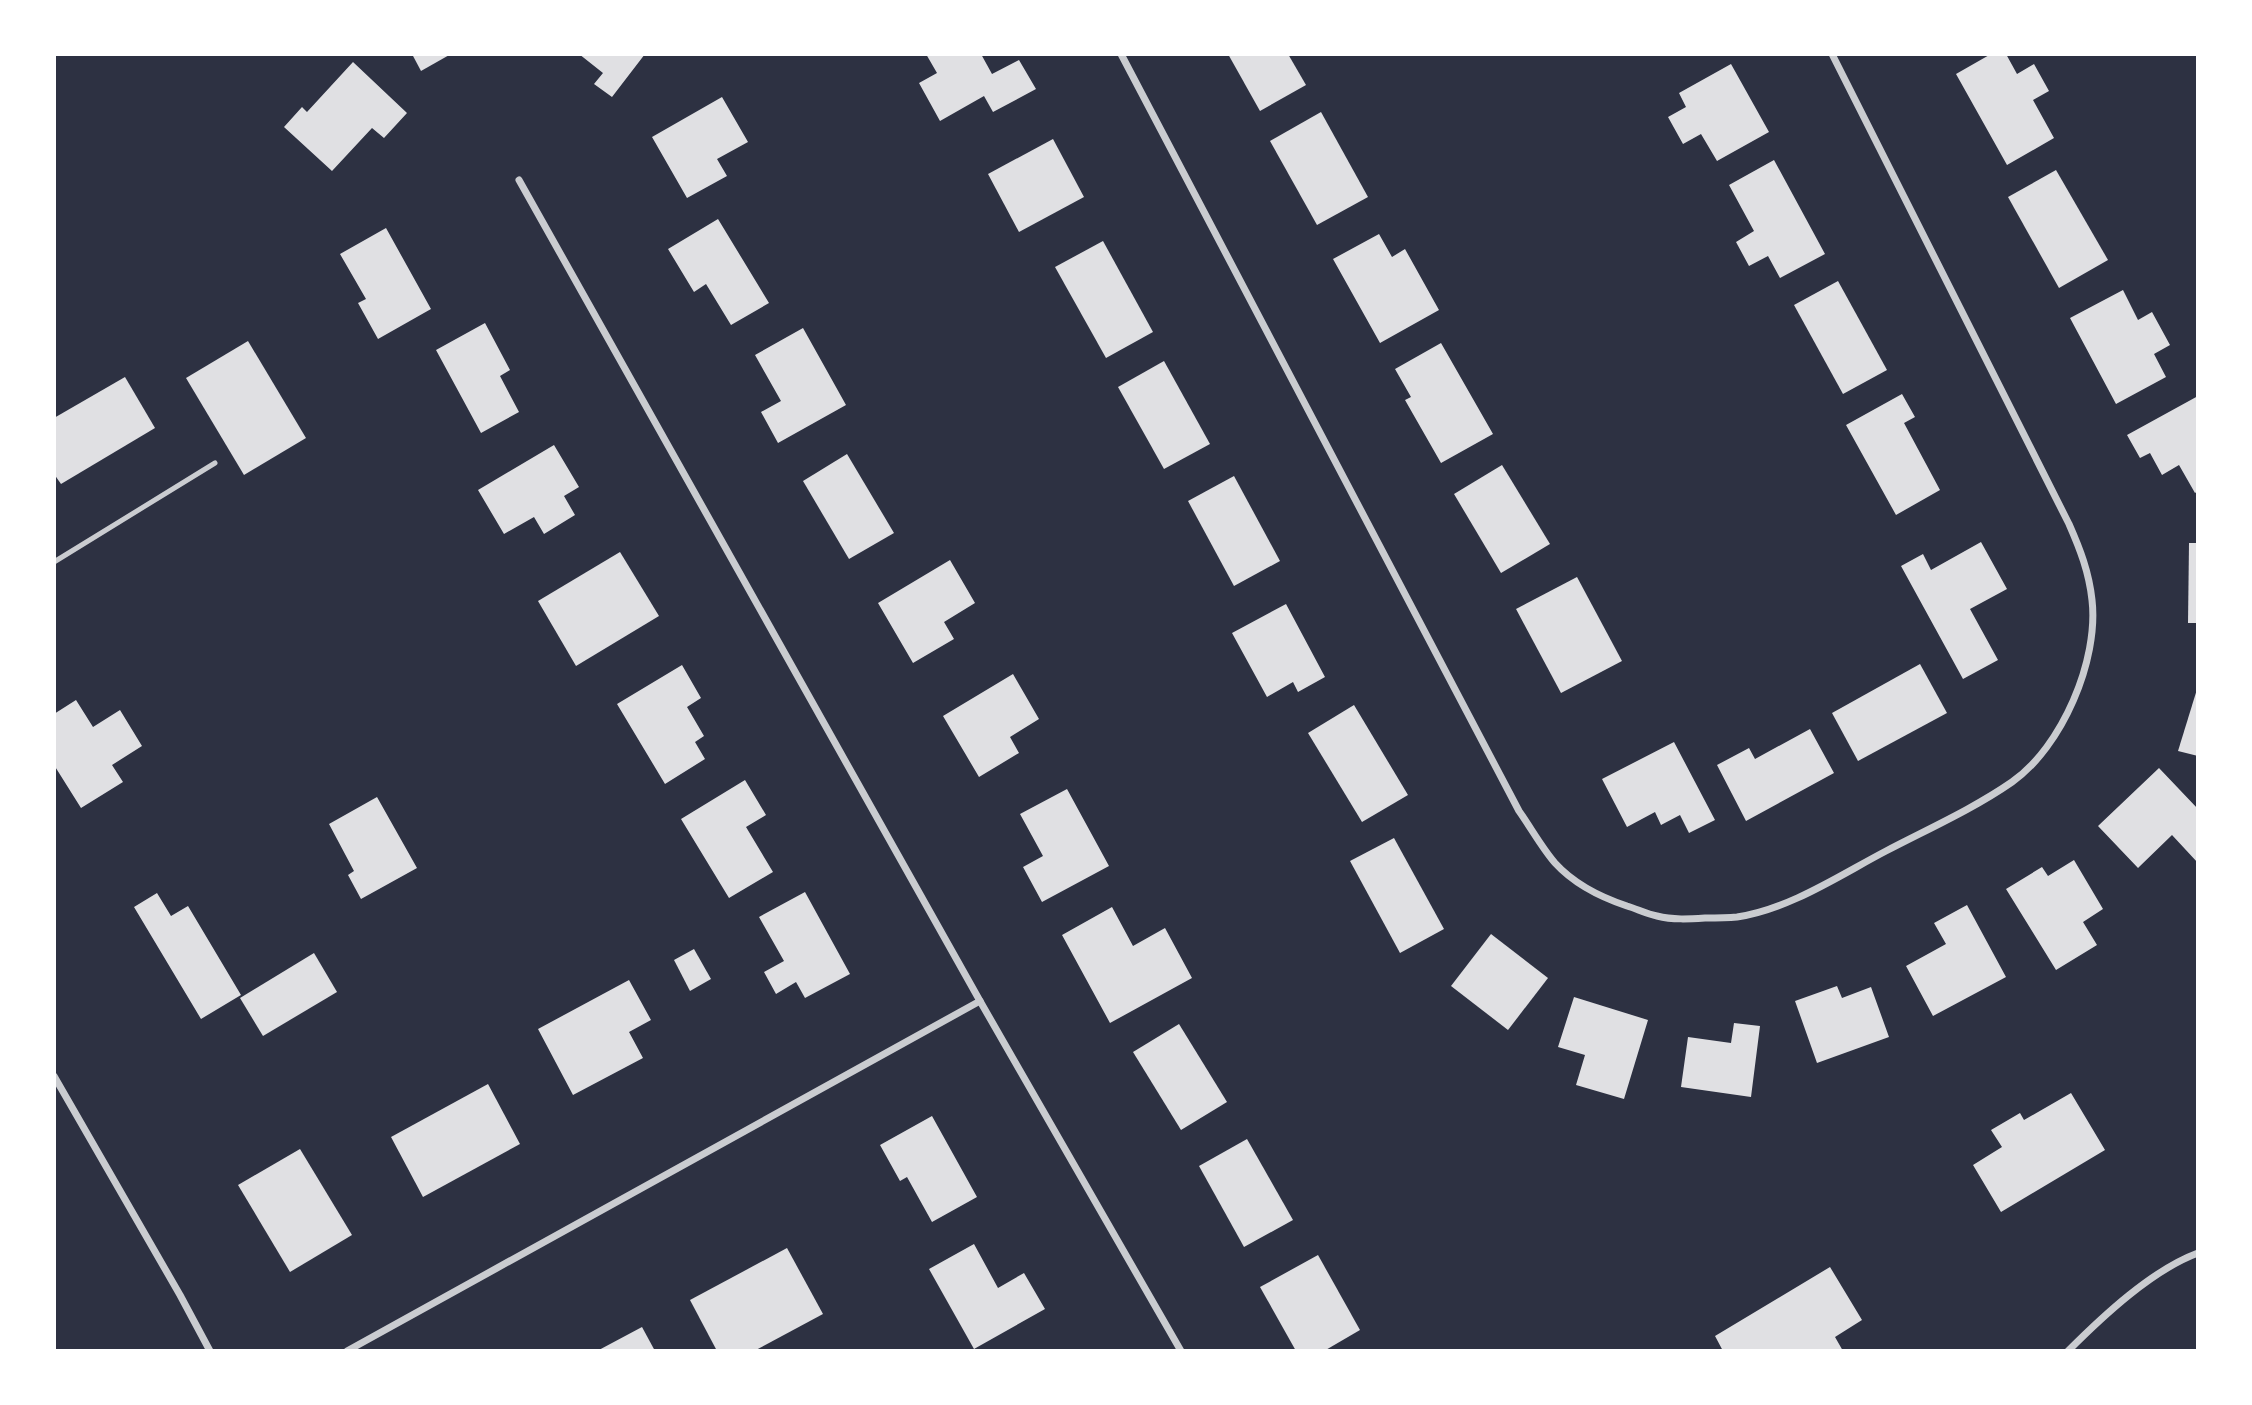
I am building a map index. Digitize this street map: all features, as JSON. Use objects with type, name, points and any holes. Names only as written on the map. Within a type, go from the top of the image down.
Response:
[{"type":"street","points":[[1121,54],[1519,811],[1555,863],[1576,882],[1599,896],[1658,916],[1686,919],[1737,917],[1776,906],[1975,805],[2014,781],[2039,756],[2070,709],[2092,634],[2092,602],[2086,565],[2069,524],[1832,54]]},
{"type":"street","points":[[519,180],[980,1001],[1181,1351]]},
{"type":"street","points":[[347,1351],[980,1001]]},
{"type":"street","points":[[54,1076],[210,1351]]},
{"type":"street","points":[[2068,1351],[2165,1267],[2198,1253]]},
{"type":"lane","points":[[54,562],[215,463]]},
{"type":"building","points":[[412,54],[451,54],[421,71]]},
{"type":"building","points":[[579,54],[645,54],[612,97],[594,84],[603,73]]},
{"type":"building","points":[[926,54],[981,54],[992,74],[1019,60],[1036,89],[993,112],[984,96],[940,121],[919,83],[937,73]]},
{"type":"building","points":[[1228,54],[1288,54],[1306,85],[1260,111]]},
{"type":"building","points":[[1991,54],[2006,54],[2017,74],[2034,64],[2049,91],[2033,100],[2054,138],[2007,165],[1956,74]]},
{"type":"building","points":[[353,62],[407,113],[384,138],[372,128],[332,171],[284,127],[302,107],[307,112]]},
{"type":"building","points":[[1731,64],[1769,132],[1717,161],[1701,134],[1683,144],[1668,117],[1686,107],[1679,93]]},
{"type":"building","points":[[722,97],[748,142],[717,159],[727,176],[687,198],[652,137]]},
{"type":"building","points":[[1321,112],[1368,197],[1317,225],[1270,141]]},
{"type":"building","points":[[1053,139],[1084,197],[1019,232],[988,174]]},
{"type":"building","points":[[1774,160],[1825,254],[1780,278],[1768,256],[1749,266],[1736,242],[1754,231],[1729,185]]},
{"type":"building","points":[[2056,170],[2108,260],[2059,288],[2008,197]]},
{"type":"building","points":[[718,219],[769,303],[731,325],[706,284],[694,292],[668,249]]},
{"type":"building","points":[[386,228],[431,309],[378,339],[358,303],[366,299],[340,254]]},
{"type":"building","points":[[1379,234],[1392,257],[1405,249],[1439,310],[1380,343],[1333,259]]},
{"type":"building","points":[[1103,241],[1153,332],[1106,358],[1055,267]]},
{"type":"building","points":[[1838,281],[1887,370],[1843,394],[1794,305]]},
{"type":"building","points":[[2123,290],[2138,320],[2152,312],[2170,345],[2154,354],[2166,377],[2116,404],[2070,318]]},
{"type":"building","points":[[485,323],[510,370],[500,376],[519,412],[481,433],[436,350]]},
{"type":"building","points":[[803,328],[846,405],[778,443],[761,412],[781,401],[755,355]]},
{"type":"building","points":[[248,341],[306,438],[244,475],[186,378]]},
{"type":"building","points":[[1441,343],[1493,434],[1441,463],[1405,400],[1411,397],[1395,369]]},
{"type":"building","points":[[1164,361],[1210,444],[1164,469],[1118,387]]},
{"type":"building","points":[[125,377],[155,428],[61,484],[54,474],[54,418]]},
{"type":"building","points":[[1902,394],[1915,417],[1904,423],[1940,490],[1896,515],[1846,425]]},
{"type":"building","points":[[2198,396],[2198,491],[2195,493],[2179,465],[2162,475],[2150,453],[2140,458],[2127,435]]},
{"type":"building","points":[[554,445],[579,487],[564,496],[575,515],[544,534],[534,517],[504,534],[478,490]]},
{"type":"building","points":[[847,454],[894,533],[849,559],[803,481]]},
{"type":"building","points":[[1502,465],[1550,544],[1501,573],[1454,494]]},
{"type":"building","points":[[1234,476],[1280,561],[1234,586],[1188,501]]},
{"type":"building","points":[[1981,542],[2007,589],[1970,609],[1998,660],[1963,679],[1901,566],[1923,554],[1931,570]]},
{"type":"building","points":[[2189,543],[2198,543],[2198,623],[2188,623]]},
{"type":"building","points":[[620,552],[659,616],[576,666],[538,601]]},
{"type":"building","points":[[950,560],[975,603],[944,622],[954,639],[913,663],[878,603]]},
{"type":"building","points":[[1577,577],[1622,661],[1561,693],[1516,609]]},
{"type":"building","points":[[1286,604],[1325,677],[1298,692],[1293,682],[1267,697],[1232,633]]},
{"type":"building","points":[[1920,664],[1947,713],[1858,761],[1832,713]]},
{"type":"building","points":[[682,665],[701,698],[687,707],[704,736],[695,742],[705,759],[665,784],[617,704]]},
{"type":"building","points":[[1013,674],[1039,719],[1010,737],[1019,753],[979,777],[943,716]]},
{"type":"building","points":[[2198,686],[2198,756],[2178,751]]},
{"type":"building","points":[[76,700],[93,727],[120,710],[142,746],[112,765],[123,782],[81,808],[54,765],[54,714]]},
{"type":"building","points":[[1354,705],[1408,795],[1362,822],[1308,733]]},
{"type":"building","points":[[1810,729],[1834,773],[1746,821],[1717,765],[1749,748],[1755,759]]},
{"type":"building","points":[[1674,742],[1715,820],[1689,833],[1680,815],[1661,825],[1655,812],[1627,827],[1602,779]]},
{"type":"building","points":[[2159,768],[2198,809],[2198,863],[2172,835],[2138,868],[2098,826]]},
{"type":"building","points":[[745,780],[766,815],[746,827],[773,872],[729,898],[681,819]]},
{"type":"building","points":[[1067,789],[1109,866],[1042,902],[1023,867],[1043,856],[1020,814]]},
{"type":"building","points":[[377,797],[417,868],[361,899],[348,875],[354,871],[329,824]]},
{"type":"building","points":[[1394,838],[1444,929],[1400,953],[1350,861]]},
{"type":"building","points":[[2074,860],[2103,909],[2083,922],[2097,945],[2056,970],[2006,889],[2042,867],[2048,876]]},
{"type":"building","points":[[805,892],[850,974],[805,998],[796,982],[776,994],[764,972],[784,961],[759,917]]},
{"type":"building","points":[[157,893],[171,916],[188,906],[241,995],[201,1019],[134,907]]},
{"type":"building","points":[[1967,905],[2006,977],[1933,1016],[1906,966],[1946,944],[1934,923]]},
{"type":"building","points":[[1112,907],[1133,946],[1165,928],[1192,978],[1110,1023],[1062,935]]},
{"type":"building","points":[[1491,934],[1548,978],[1508,1030],[1451,986]]},
{"type":"building","points":[[694,949],[711,979],[690,991],[674,960]]},
{"type":"building","points":[[314,953],[337,992],[263,1036],[240,998]]},
{"type":"building","points":[[629,980],[651,1020],[629,1032],[643,1058],[573,1095],[538,1029]]},
{"type":"building","points":[[1837,986],[1842,998],[1871,987],[1889,1037],[1817,1063],[1795,1001]]},
{"type":"building","points":[[1574,997],[1648,1020],[1624,1099],[1576,1085],[1585,1055],[1558,1047]]},
{"type":"building","points":[[1734,1023],[1760,1026],[1751,1097],[1681,1087],[1688,1037],[1731,1043]]},
{"type":"building","points":[[1179,1024],[1227,1102],[1181,1130],[1133,1052]]},
{"type":"building","points":[[488,1084],[520,1144],[423,1197],[391,1137]]},
{"type":"building","points":[[2071,1093],[2105,1150],[2001,1212],[1973,1165],[2002,1147],[1991,1130],[2020,1113],[2024,1120]]},
{"type":"building","points":[[932,1116],[977,1197],[932,1222],[907,1177],[900,1181],[880,1145]]},
{"type":"building","points":[[1247,1139],[1293,1220],[1244,1247],[1199,1166]]},
{"type":"building","points":[[300,1149],[352,1235],[290,1272],[238,1185]]},
{"type":"building","points":[[974,1244],[998,1288],[1024,1273],[1045,1309],[974,1349],[929,1269]]},
{"type":"building","points":[[787,1248],[823,1314],[754,1351],[717,1351],[690,1300]]},
{"type":"building","points":[[1318,1255],[1360,1330],[1324,1351],[1296,1351],[1260,1287]]},
{"type":"building","points":[[1830,1267],[1862,1320],[1835,1337],[1843,1351],[1723,1351],[1715,1336]]},
{"type":"building","points":[[642,1327],[655,1351],[597,1351]]}]
